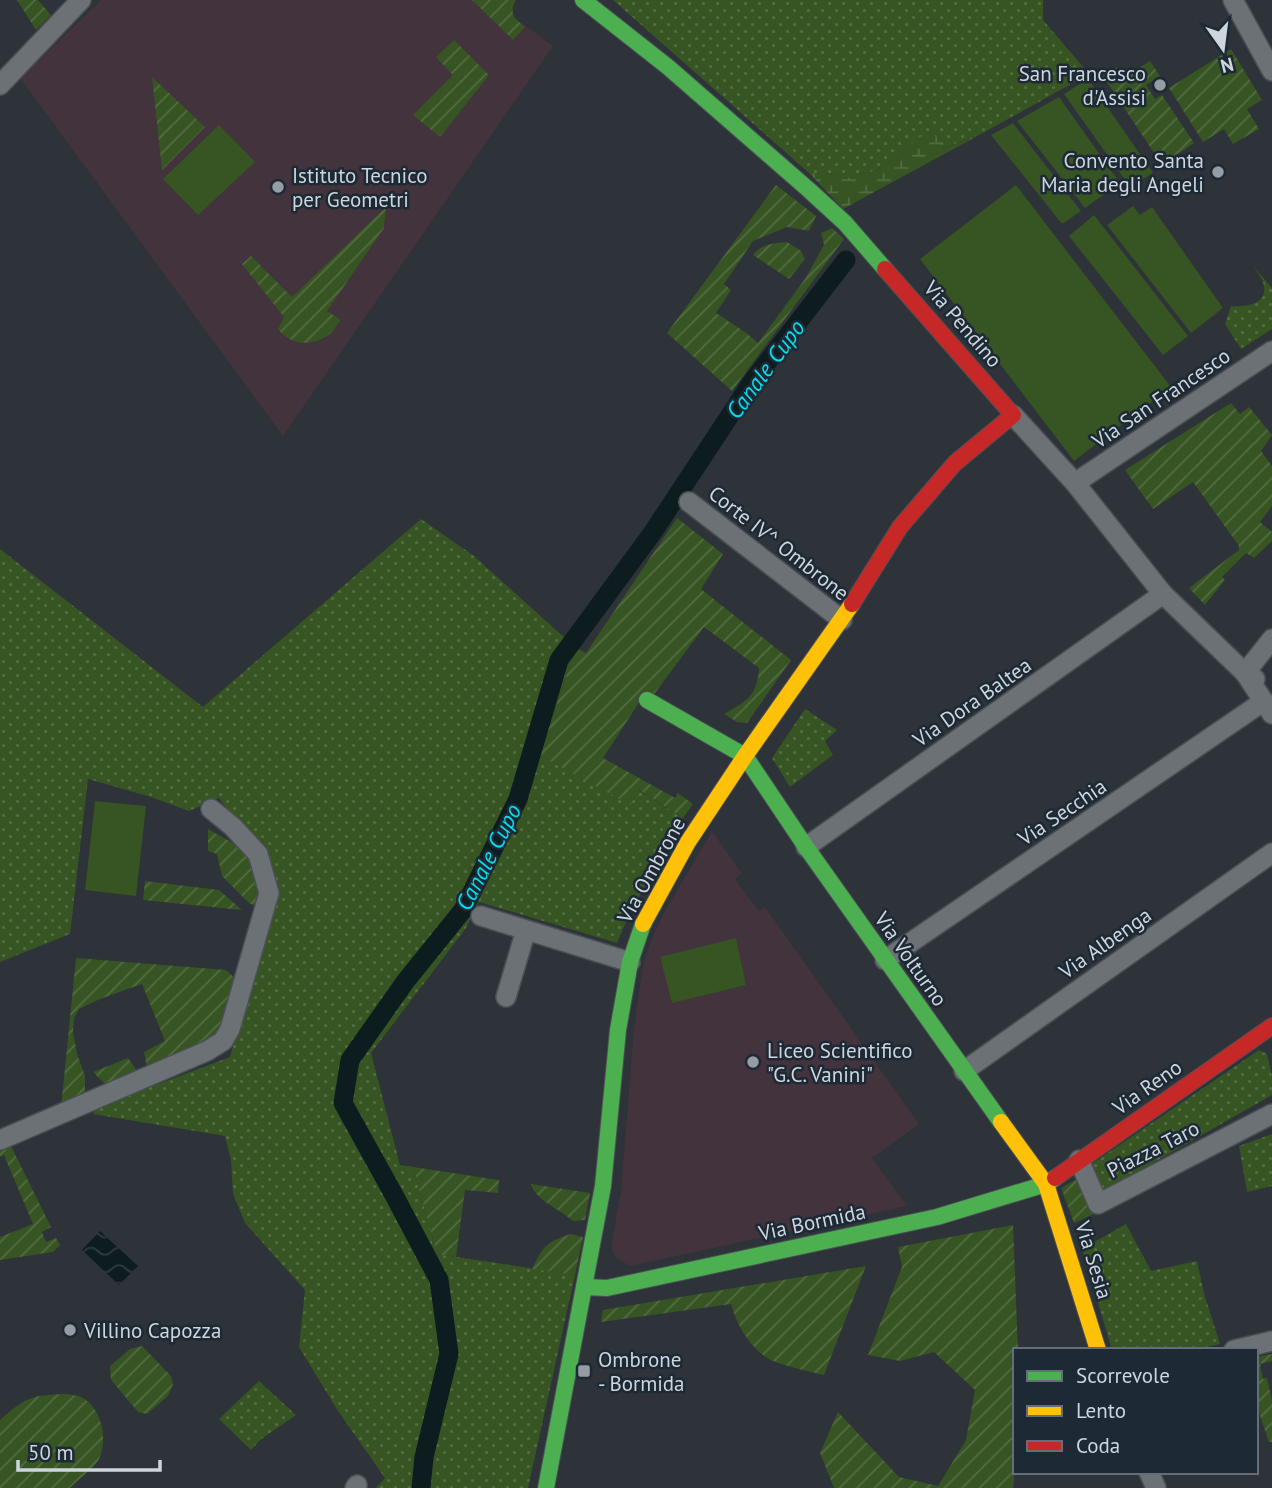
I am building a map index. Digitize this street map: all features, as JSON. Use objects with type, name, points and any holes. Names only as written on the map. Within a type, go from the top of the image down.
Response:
[{"type":"street","points":[[0,85],[81,0]]},
{"type":"street","name":"Via Pendino","points":[[583,0],[668,67],[845,223],[1075,483],[1163,594],[1245,673],[1269,702]]},
{"type":"street","points":[[1233,0],[1272,71]]},
{"type":"street","name":"Via San Francesco","points":[[1075,483],[1272,351]]},
{"type":"street","name":"Via Ombrone","points":[[546,1488],[603,1186],[618,1030],[629,962],[640,927],[688,842],[745,756],[842,620],[900,527],[955,463],[1013,415]]},
{"type":"street","name":"Corte IV^ Ombrone","points":[[688,502],[842,620]]},
{"type":"street","name":"Via Dora Baltea","points":[[806,847],[1163,594]]},
{"type":"street","points":[[1245,673],[1272,639]]},
{"type":"street","points":[[647,700],[745,756]]},
{"type":"street","name":"Via Secchia","points":[[886,960],[1269,702]]},
{"type":"street","name":"Via Volturno","points":[[745,756],[806,847],[1046,1184]]},
{"type":"street","points":[[0,1140],[206,1051],[223,1041],[230,1029],[269,893],[258,853],[211,809]]},
{"type":"street","name":"Via Albenga","points":[[964,1071],[1272,853]]},
{"type":"street","points":[[481,916],[629,962]]},
{"type":"street","points":[[506,997],[526,930]]},
{"type":"street","name":"Via Reno","points":[[1046,1184],[1272,1026]]},
{"type":"street","name":"Piazza Taro","points":[[1079,1160],[1098,1204],[1272,1114]]},
{"type":"street","name":"Via Bormida","points":[[584,1287],[607,1288],[937,1217],[1046,1184]]},
{"type":"street","name":"Via Sesia","points":[[1046,1184],[1097,1348]]},
{"type":"street","points":[[1242,1348],[1272,1341]]},
{"type":"shaded area","name":"Istituto Tecnico per Geometri","points":[[101,0],[516,0],[512,13],[515,18],[553,46],[283,436],[20,78]]},
{"type":"shaded area","name":"Liceo Scientifico \"G.C. Vanini\"","points":[[712,831],[742,874],[735,879],[759,911],[765,907],[919,1124],[872,1158],[907,1206],[630,1266],[615,1257],[612,1241],[621,1192],[634,1028],[643,965],[661,918]]},
{"type":"green space","points":[[17,0],[38,0],[51,15],[36,30]]},
{"type":"green space","points":[[472,0],[516,0],[514,15],[525,27],[513,40]]},
{"type":"green space","points":[[613,0],[1043,0],[1043,20],[1089,74],[983,133],[942,149],[938,137],[910,145],[901,155],[878,170],[847,178],[809,173]]},
{"type":"green space","points":[[454,40],[489,75],[440,137],[413,115],[453,75],[436,57]]},
{"type":"green space","points":[[1231,49],[1262,100],[1247,109],[1259,129],[1233,144],[1224,129],[1203,142],[1169,88]]},
{"type":"green space","points":[[1150,61],[1160,76],[1146,85],[1155,99],[1162,95],[1194,143],[1162,165],[1103,76],[1116,67],[1124,78]]},
{"type":"green space","points":[[152,77],[205,127],[162,170]]},
{"type":"green space","points":[[1088,79],[1153,173],[1130,187],[1064,94]]},
{"type":"green space","points":[[1059,97],[1120,183],[1085,208],[1017,121]]},
{"type":"green space","points":[[1013,123],[1081,211],[1062,224],[991,135]]},
{"type":"green space","points":[[219,125],[255,162],[198,215],[163,179]]},
{"type":"green space","points":[[927,132],[938,137],[943,149],[983,133],[843,209],[809,173],[847,178],[878,170],[901,155]]},
{"type":"green space","points":[[776,185],[816,216],[809,231],[787,227],[753,241],[724,284],[731,290],[716,313],[758,343],[805,279],[824,245],[821,233],[832,228],[844,239],[732,391],[667,333]]},
{"type":"green space","points":[[1016,185],[1171,387],[1074,461],[920,259]]},
{"type":"green space","points":[[1133,206],[1140,215],[1152,207],[1223,308],[1191,333],[1107,225]]},
{"type":"green space","points":[[386,207],[384,228],[327,311],[341,320],[333,331],[310,343],[302,343],[283,335],[278,329],[284,317],[242,264],[251,256],[292,297]]},
{"type":"green space","points":[[1094,215],[1188,336],[1163,355],[1069,236]]},
{"type":"green space","points":[[787,242],[801,251],[805,259],[789,279],[753,255],[764,246]]},
{"type":"green space","points":[[1253,266],[1272,288],[1272,329],[1241,349],[1225,324],[1231,306],[1254,304],[1262,297],[1263,283]]},
{"type":"green space","points":[[1231,403],[1240,414],[1249,407],[1272,435],[1261,451],[1272,466],[1272,506],[1260,522],[1272,532],[1272,541],[1254,558],[1246,553],[1222,577],[1225,580],[1205,605],[1189,588],[1239,550],[1239,546],[1193,482],[1153,509],[1125,470]]},
{"type":"green space","points":[[677,518],[723,554],[701,589],[791,660],[747,723],[737,722],[724,714],[749,697],[756,685],[759,668],[704,627],[655,693],[640,701],[603,758],[675,798],[678,793],[693,804],[683,818],[639,790],[630,805],[539,755],[576,648],[586,653]]},
{"type":"green space","name":"Canale Cupo","points":[[421,519],[474,556],[576,648],[539,755],[630,804],[638,790],[683,818],[628,917],[617,943],[479,902],[466,928],[371,1053],[400,1165],[413,1167],[437,1254],[575,1275],[528,1488],[376,1488],[385,1478],[338,1411],[299,1347],[305,1290],[245,1223],[233,1194],[231,1160],[225,1136],[93,1114],[97,1107],[230,1057],[264,932],[238,824],[219,798],[189,811],[88,779],[70,934],[0,962],[0,549],[203,707]]},
{"type":"green space","points":[[805,709],[837,730],[825,741],[833,755],[790,787],[772,758]]},
{"type":"green space","points":[[95,801],[146,806],[136,896],[85,890]]},
{"type":"green space","points":[[208,829],[240,847],[252,861],[262,890],[260,908],[249,903],[222,876],[217,854],[208,851]]},
{"type":"green space","points":[[145,881],[219,890],[242,910],[143,900]]},
{"type":"green space","points":[[736,938],[746,985],[672,1003],[660,957]]},
{"type":"green space","points":[[76,958],[226,970],[236,979],[220,1032],[210,1041],[147,1069],[144,1052],[165,1041],[142,984],[79,1009],[74,1018],[73,1032],[85,1076],[85,1098],[61,1108]]},
{"type":"green space","points":[[1259,1050],[1267,1054],[1272,1076],[1272,1095],[1102,1192],[1090,1165]]},
{"type":"green space","points":[[128,1058],[138,1072],[107,1086],[93,1072]]},
{"type":"green space","points":[[1272,1134],[1272,1186],[1247,1192],[1239,1146]]},
{"type":"green space","points":[[10,1144],[51,1227],[42,1232],[46,1242],[56,1238],[60,1245],[53,1252],[0,1260],[0,1237],[33,1224],[4,1155],[0,1157],[0,1148]]},
{"type":"green space","points":[[413,1167],[499,1180],[498,1193],[465,1190],[456,1257],[437,1254]]},
{"type":"green space","points":[[1077,1179],[1096,1213],[1074,1223],[1061,1188]]},
{"type":"green space","points":[[531,1184],[590,1193],[585,1220],[573,1221],[543,1200]]},
{"type":"green space","points":[[1126,1224],[1151,1271],[1197,1261],[1220,1344],[1202,1348],[1111,1348],[1082,1249]]},
{"type":"green space","points":[[1013,1225],[1018,1348],[1013,1348],[1013,1488],[834,1488],[820,1453],[838,1412],[899,1477],[938,1486],[966,1440],[975,1390],[934,1352],[900,1361],[868,1355],[902,1267],[898,1247]]},
{"type":"green space","points":[[571,1234],[583,1237],[575,1275],[532,1269],[546,1246]]},
{"type":"green space","points":[[866,1266],[824,1375],[767,1358],[744,1334],[731,1304],[601,1322],[603,1310]]},
{"type":"green space","points":[[142,1346],[171,1376],[173,1384],[168,1396],[147,1414],[138,1412],[111,1380],[110,1366],[130,1349]]},
{"type":"green space","points":[[1272,1354],[1272,1361],[1260,1364],[1263,1379],[1267,1378],[1272,1401],[1272,1442],[1269,1442],[1258,1407],[1258,1357]]},
{"type":"green space","points":[[259,1381],[296,1415],[260,1440],[251,1450],[219,1419]]},
{"type":"green space","points":[[65,1394],[79,1396],[88,1402],[99,1417],[103,1444],[98,1461],[70,1488],[0,1488],[0,1420],[29,1399]]},
{"type":"water","points":[[100,1231],[138,1266],[119,1285],[82,1250]]},
{"type":"waterway","name":"Canale Cupo","points":[[421,1488],[424,1457],[449,1354],[439,1280],[343,1103],[350,1060],[405,982],[463,910],[518,799],[559,660],[653,532],[752,382],[846,260]]},
{"type":"traffic: fast","points":[[583,0],[668,67],[809,190],[845,223],[885,269]]},
{"type":"traffic: fast","points":[[647,700],[745,756],[806,847],[1001,1122]]},
{"type":"traffic: fast","points":[[546,1488],[603,1186],[618,1030],[630,962],[643,924]]},
{"type":"traffic: fast","points":[[584,1287],[607,1288],[937,1217],[1046,1184],[1055,1178]]},
{"type":"traffic: slow","points":[[643,924],[688,842],[852,604]]},
{"type":"traffic: slow","points":[[1001,1122],[1046,1184],[1097,1348]]},
{"type":"traffic: jam","points":[[852,604],[900,527],[955,463],[1013,415],[885,269]]},
{"type":"traffic: jam","points":[[1055,1178],[1272,1026]]},
{"type":"place","name":"San Francesco d'Assisi","points":[[1160,85]]},
{"type":"place","name":"Convento Santa Maria degli Angeli","points":[[1218,172]]},
{"type":"place","name":"Istituto Tecnico per Geometri","points":[[278,187]]},
{"type":"place","name":"Liceo Scientifico \"G.C. Vanini\"","points":[[753,1062]]},
{"type":"place","name":"Villino Capozza","points":[[70,1330]]},
{"type":"place","name":"Ombrone - Bormida","points":[[584,1371]]}]
